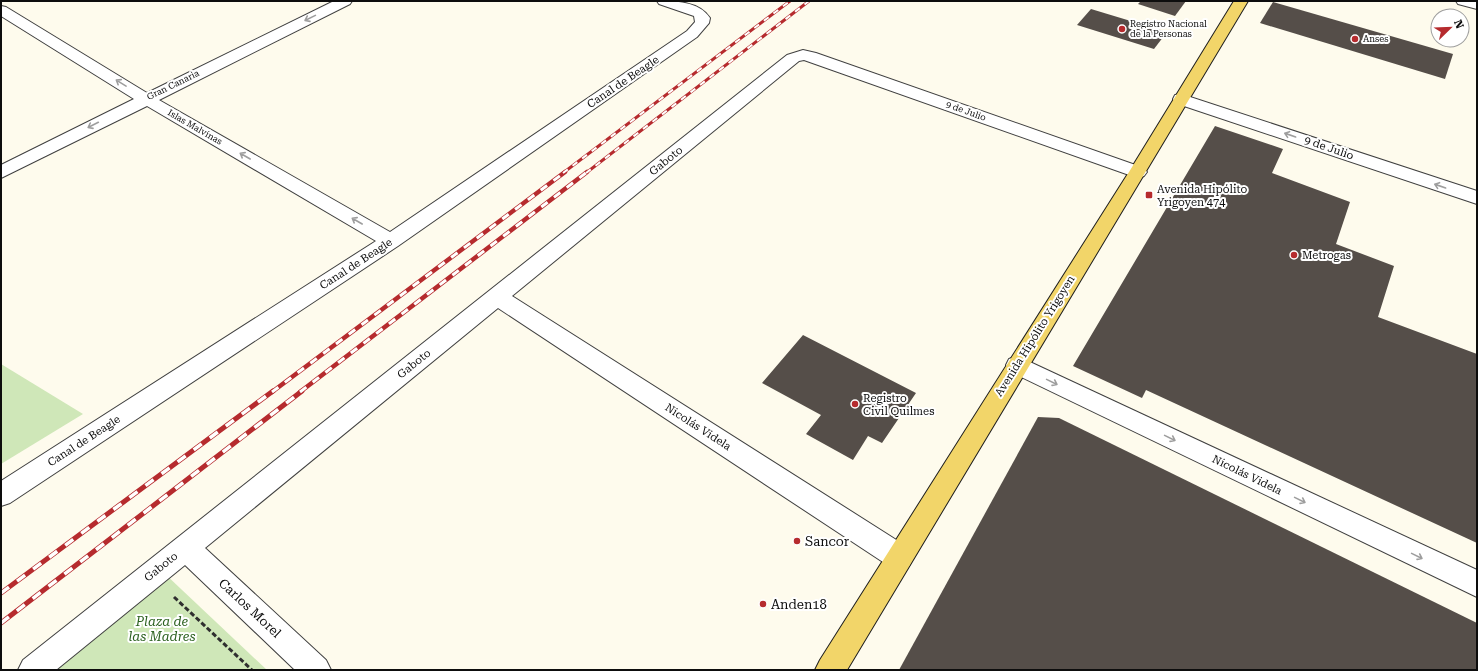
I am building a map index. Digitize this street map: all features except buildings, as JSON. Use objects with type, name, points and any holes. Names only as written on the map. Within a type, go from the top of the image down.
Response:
[{"type":"main road","name":"Avenida Hipólito Yrigoyen","points":[[830,670],[1017,365],[1138,172],[1241,1]]},
{"type":"street","name":"Gran Canaria","points":[[1,172],[346,1]]},
{"type":"street","name":"Canal de Beagle","points":[[1,495],[391,241],[692,34],[702,23],[703,18],[699,13],[664,1]]},
{"type":"street","points":[[1463,1],[1477,5]]},
{"type":"street","name":"Islas Malvinas","points":[[1,10],[146,99],[391,241]]},
{"type":"street","name":"9 de Julio","points":[[793,58],[803,55],[810,56],[1138,172]]},
{"type":"street","name":"Gaboto","points":[[33,670],[793,58]]},
{"type":"street","name":"9 de Julio","points":[[1181,99],[1477,198]]},
{"type":"street","name":"Nicolás Videla","points":[[498,297],[899,557]]},
{"type":"street","name":"Nicolás Videla","points":[[1017,365],[1477,584]]},
{"type":"street","name":"Carlos Morel","points":[[185,547],[316,670]]},
{"type":"path","points":[[171,594],[252,670]]},
{"type":"green space","points":[[1,364],[83,414],[1,464]]},
{"type":"green space","name":"Plaza de las Madres","points":[[163,572],[267,670],[52,670]]},
{"type":"railway","points":[[563,173],[790,1]]},
{"type":"railway","points":[[586,173],[809,1]]},
{"type":"railway","points":[[272,392],[565,172]]},
{"type":"railway","points":[[300,392],[587,172]]},
{"type":"railway","points":[[1,593],[273,391]]},
{"type":"railway","points":[[1,623],[302,391]]},
{"type":"place","name":"Registro Nacional de la Personas","points":[[1122,29]]},
{"type":"place","name":"Anses","points":[[1355,39]]},
{"type":"place","name":"Avenida Hipólito Yrigoyen 474","points":[[1149,195]]},
{"type":"place","name":"Metrogas","points":[[1294,255]]},
{"type":"place","name":"Registro Civil Quilmes","points":[[855,404]]},
{"type":"place","name":"Sancor","points":[[797,541]]},
{"type":"place","name":"Anden18","points":[[763,604]]}]
